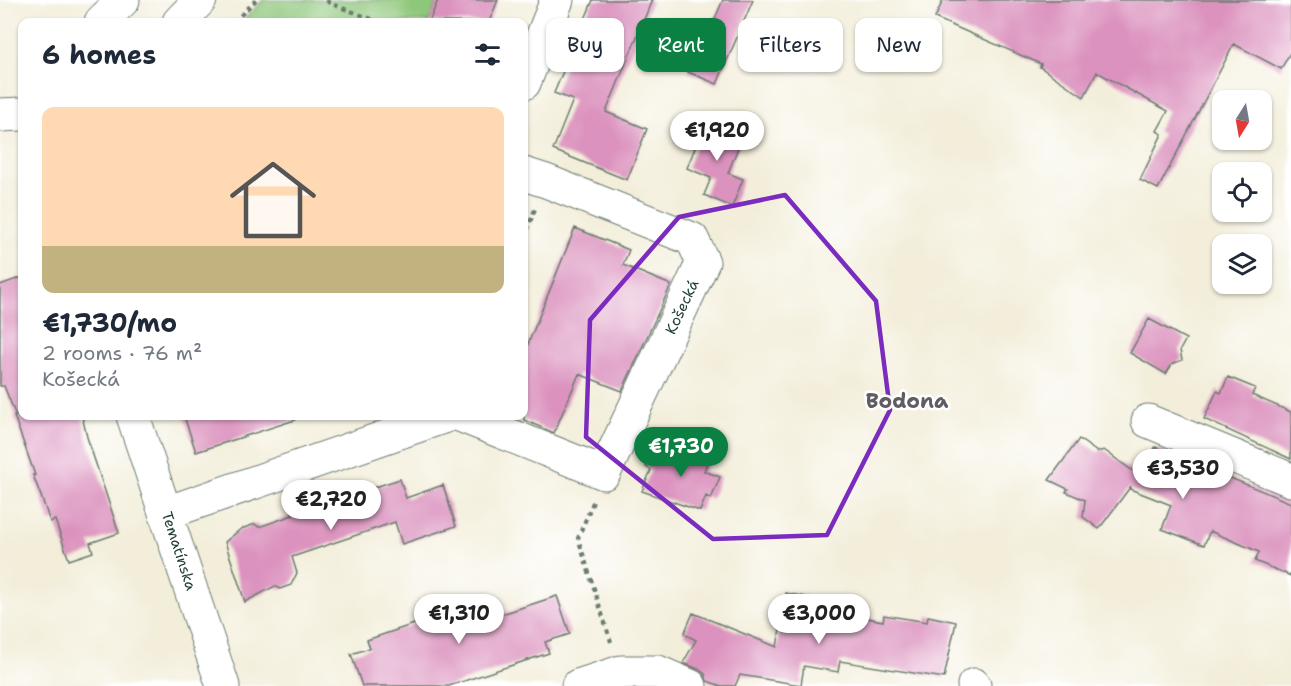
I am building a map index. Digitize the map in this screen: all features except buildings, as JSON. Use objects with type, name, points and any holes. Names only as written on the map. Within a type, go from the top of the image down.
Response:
[{"type":"street","points":[[105,18],[123,0]]},
{"type":"street","points":[[183,18],[200,0]]},
{"type":"street","points":[[528,73],[557,0]]},
{"type":"street","points":[[0,115],[18,114]]},
{"type":"street","name":"Košecká","points":[[528,175],[692,239],[703,262],[604,473]]},
{"type":"street","name":"Tematínska","points":[[134,420],[223,686]]},
{"type":"street","points":[[166,513],[434,420]]},
{"type":"street","points":[[472,420],[604,473]]},
{"type":"street","points":[[1148,421],[1291,480]]},
{"type":"street","points":[[578,686],[621,672],[658,672],[690,686]]},
{"type":"path","points":[[238,18],[256,0]]},
{"type":"path","points":[[327,0],[329,3],[369,18]]},
{"type":"path","points":[[604,473],[578,538],[621,672]]},
{"type":"highlighted area","points":[[785,195],[876,301],[890,410],[827,535],[713,539],[586,437],[590,320],[679,217]]},
{"type":"green space","points":[[263,0],[438,0],[431,18],[246,18]]},
{"type":"district","name":"Bodona","points":[[907,401]]}]
